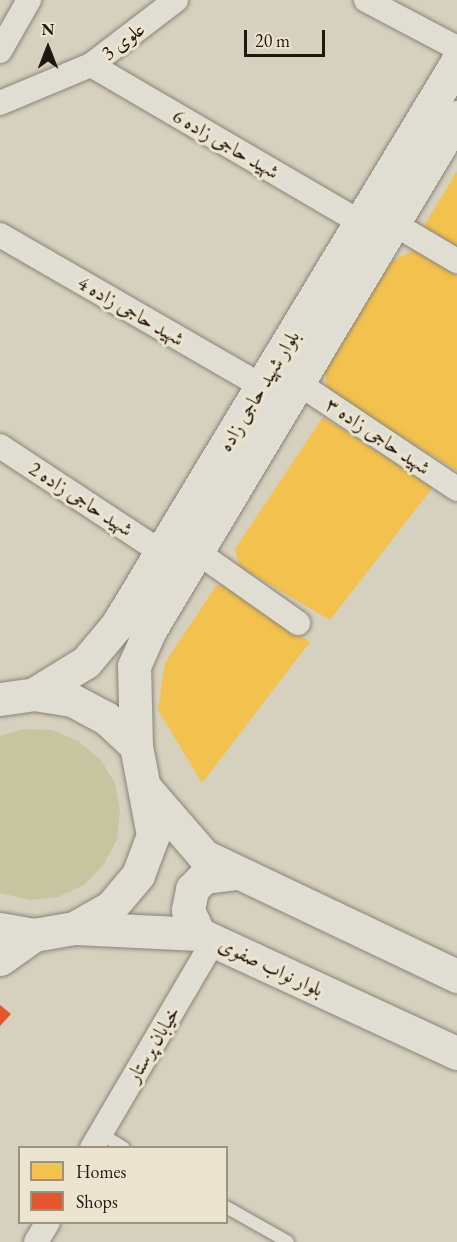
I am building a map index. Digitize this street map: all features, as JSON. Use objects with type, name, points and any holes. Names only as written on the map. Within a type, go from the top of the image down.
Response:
[{"type":"street","name":"علوی 3","points":[[0,103],[91,65],[176,0]]},
{"type":"street","points":[[366,0],[457,48]]},
{"type":"street","points":[[0,51],[24,2]]},
{"type":"street","name":"بلوار شهید حاجی زاده","points":[[74,928],[111,907],[138,875],[153,836],[147,790],[136,746],[135,666],[150,630],[298,383],[457,62]]},
{"type":"street","name":"شهید حاجی زاده 6","points":[[91,65],[376,222],[457,261]]},
{"type":"street","name":"بلوار شهید حاجی زاده","points":[[33,694],[86,662],[117,625],[262,386],[376,222],[457,117]]},
{"type":"street","name":"شهید حاجی زاده 4","points":[[0,235],[262,386]]},
{"type":"street","name":"شهید حاجی زاده ۳","points":[[298,383],[457,489]]},
{"type":"street","name":"شهید حاجی زاده 2","points":[[0,446],[161,552]]},
{"type":"street","points":[[196,551],[298,623]]},
{"type":"street","points":[[0,699],[33,694],[72,700],[106,718],[136,746]]},
{"type":"street","points":[[147,790],[204,856],[235,873],[457,976]]},
{"type":"street","points":[[207,937],[188,910],[192,890],[204,877],[235,873]]},
{"type":"street","points":[[0,929],[33,935],[74,928]]},
{"type":"street","name":"بلوار نواب صفوی","points":[[74,928],[207,937],[457,1053]]},
{"type":"street","points":[[0,959],[33,935]]},
{"type":"street","name":"خیابان پرستار","points":[[96,1140],[207,937]]},
{"type":"street","points":[[36,1242],[47,1224]]},
{"type":"lane","points":[[96,1140],[117,1146]]},
{"type":"lane","points":[[228,1208],[288,1242]]},
{"type":"shaded area","points":[[24,729],[52,730],[78,741],[100,759],[115,783],[120,811],[117,839],[104,864],[84,885],[58,897],[30,900],[0,893],[0,736]]},
{"type":"building: Homes","points":[[457,171],[457,247],[423,228]]},
{"type":"building: Homes","points":[[416,249],[457,276],[457,471],[328,391],[324,369],[390,262]]},
{"type":"building: Homes","points":[[323,417],[433,487],[330,620],[240,567],[235,549]]},
{"type":"building: Homes","points":[[228,585],[310,642],[202,783],[158,710],[165,663],[216,586]]},
{"type":"building: Shops","points":[[0,1005],[11,1014],[0,1026]]}]
